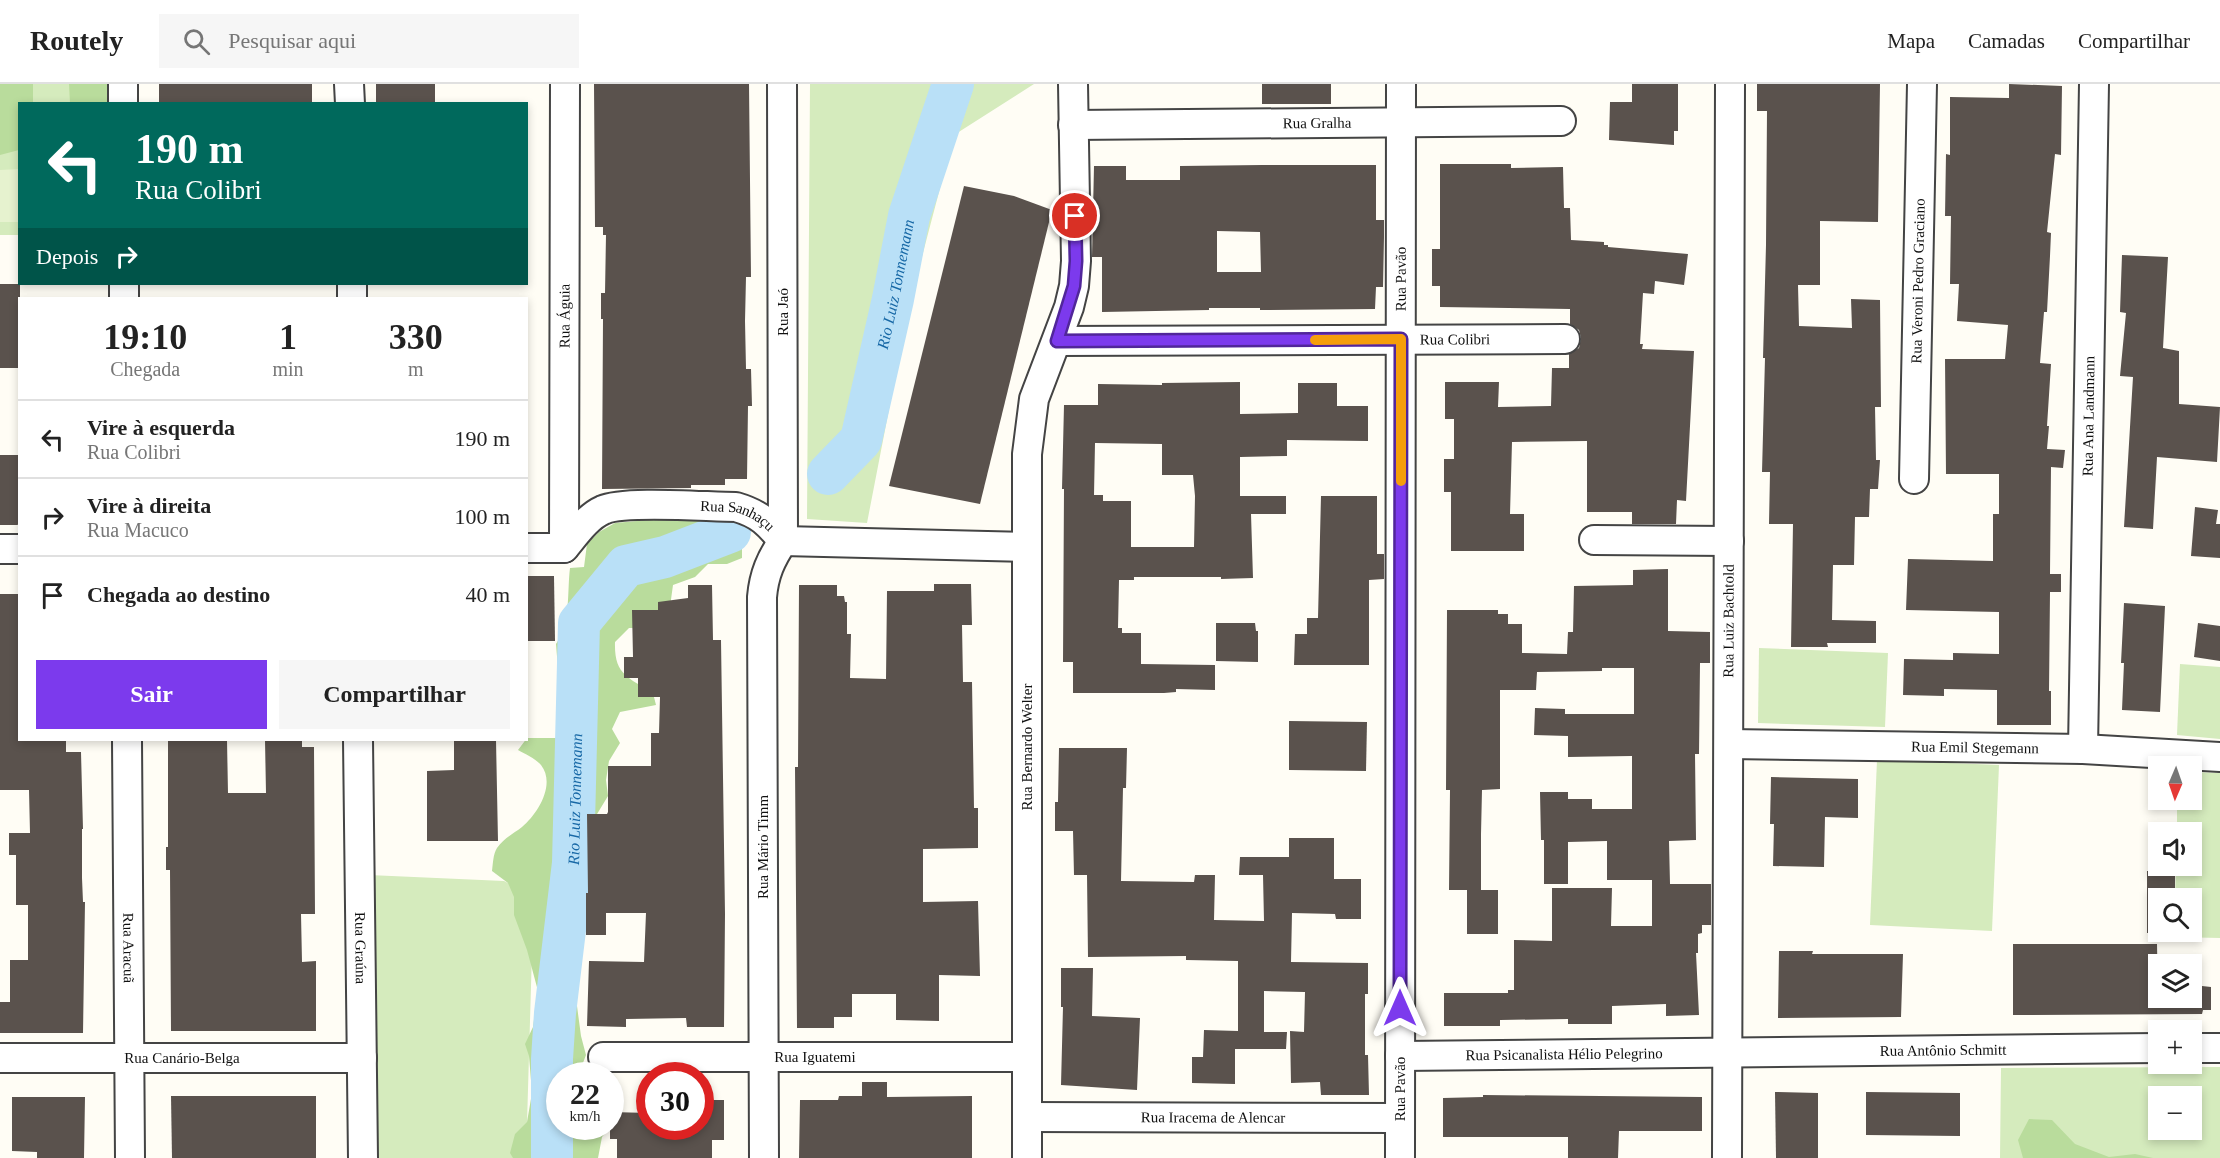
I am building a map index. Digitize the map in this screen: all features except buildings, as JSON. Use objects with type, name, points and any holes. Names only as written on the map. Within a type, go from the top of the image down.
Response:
[{"type":"street","points":[[123,84],[123,102]]},
{"type":"street","points":[[349,84],[350,102]]},
{"type":"street","name":"Rua Águia","points":[[564,548],[565,84]]},
{"type":"street","name":"Rua Jaó","points":[[783,84],[783,541]]},
{"type":"street","name":"Rua Bernardo Welter","points":[[1027,1158],[1027,454],[1029,424],[1039,382],[1057,341],[1071,296],[1076,261],[1072,84]]},
{"type":"street","name":"Rua Pavão","points":[[1400,1158],[1401,84]]},
{"type":"street","name":"Rua Luiz Bachtold","points":[[1727,1158],[1730,84]]},
{"type":"street","name":"Rua Veroni Pedro Graciano","points":[[1914,479],[1922,84]]},
{"type":"street","name":"Rua Ana Landmann","points":[[2084,749],[2094,84]]},
{"type":"street","name":"Rua Gralha","points":[[1073,125],[1562,121]]},
{"type":"street","name":"Rua Colibri","points":[[1057,341],[1565,339]]},
{"type":"street","name":"Rua Sanhaçu","points":[[564,548],[590,518],[604,509],[626,506],[736,507],[753,512],[765,521],[783,541],[1027,547]]},
{"type":"street","points":[[1594,540],[1729,541]]},
{"type":"street","name":"Rua Mário Timm","points":[[764,1158],[762,597],[764,578],[771,560],[783,541]]},
{"type":"street","points":[[528,548],[564,548]]},
{"type":"street","points":[[0,549],[18,549]]},
{"type":"street","name":"Rua Aracuã","points":[[127,741],[130,1158]]},
{"type":"street","name":"Rua Graúna","points":[[358,741],[363,1158]]},
{"type":"street","name":"Rua Emil Stegemann","points":[[1729,744],[2084,749],[2220,757]]},
{"type":"street","name":"Rua Antônio Schmitt","points":[[1728,1052],[2148,1048]]},
{"type":"street","points":[[2202,1048],[2220,1048]]},
{"type":"street","name":"Rua Psicanalista Hélio Pelegrino","points":[[1400,1056],[1728,1052]]},
{"type":"street","name":"Rua Iguatemi","points":[[603,1057],[1027,1057]]},
{"type":"street","name":"Rua Canário-Belga","points":[[0,1058],[362,1058]]},
{"type":"street","name":"Rua Iracema de Alencar","points":[[1027,1117],[1400,1118]]},
{"type":"green space","points":[[0,84],[119,84],[119,102],[18,102],[18,235],[0,235]]},
{"type":"green space","points":[[0,84],[33,84],[33,102],[18,102],[18,150],[0,155]]},
{"type":"green space","points":[[69,84],[111,84],[111,102],[70,102]]},
{"type":"green space","points":[[810,84],[1034,84],[954,135],[909,306],[867,523],[807,519]]},
{"type":"green space","points":[[18,169],[18,222],[0,222],[0,170]]},
{"type":"green space","points":[[732,516],[740,523],[707,530],[678,548],[640,549],[609,569],[596,595],[576,614],[567,635],[579,682],[583,665],[580,649],[583,630],[613,595],[618,581],[638,571],[695,556],[742,533],[742,558],[727,564],[708,564],[695,577],[673,585],[669,614],[657,628],[629,628],[615,642],[615,653],[620,668],[630,679],[653,693],[656,705],[620,712],[612,729],[620,743],[609,761],[606,780],[608,796],[594,819],[587,930],[574,945],[573,976],[581,1036],[586,1055],[583,1062],[558,1062],[560,985],[548,1031],[545,1158],[513,1158],[510,1153],[515,1134],[527,1122],[532,1093],[529,1056],[525,1044],[533,1027],[538,991],[527,950],[514,915],[514,897],[508,883],[492,871],[494,856],[497,848],[534,814],[546,790],[547,781],[541,765],[518,750],[525,741],[528,741],[528,738],[556,738],[561,706],[556,644],[564,627],[568,607],[570,568],[584,567],[587,544],[599,532],[615,523],[681,517]],"holes":[[[578,687],[581,726],[577,852],[572,888],[568,806],[571,765],[569,721]]]},
{"type":"green space","points":[[1759,648],[1888,653],[1885,727],[1758,723]]},
{"type":"green space","points":[[2180,664],[2220,667],[2220,739],[2177,735]]},
{"type":"green space","points":[[1877,760],[1999,765],[1992,931],[1870,925]]},
{"type":"green space","points":[[2202,772],[2220,773],[2220,938],[2202,938],[2202,888],[2175,888],[2176,876],[2202,876],[2202,822],[2177,822],[2177,810],[2202,810]]},
{"type":"green space","points":[[369,875],[534,884],[526,1158],[376,1158]]},
{"type":"green space","points":[[2148,1067],[2148,1074],[2202,1074],[2202,1067],[2220,1067],[2220,1158],[2000,1158],[2001,1068]]},
{"type":"green space","points":[[2029,1119],[2052,1120],[2075,1144],[2109,1157],[2135,1154],[2153,1158],[2023,1158],[2018,1140]]},
{"type":"green space","points":[[556,1140],[601,1140],[598,1158],[557,1158]]},
{"type":"waterway","name":"Rio Luiz Tonnemann","points":[[828,474],[861,440],[909,216],[953,84]]},
{"type":"waterway","name":"Rio Luiz Tonnemann","points":[[552,1158],[552,1059],[555,1013],[573,863],[579,623],[626,566],[665,557],[730,532]]},
{"type":"slow traffic","points":[[1315,340],[1401,339],[1401,481]]},
{"type":"route","points":[[1075,216],[1074,286],[1057,341],[1401,339],[1400,1008]]}]
